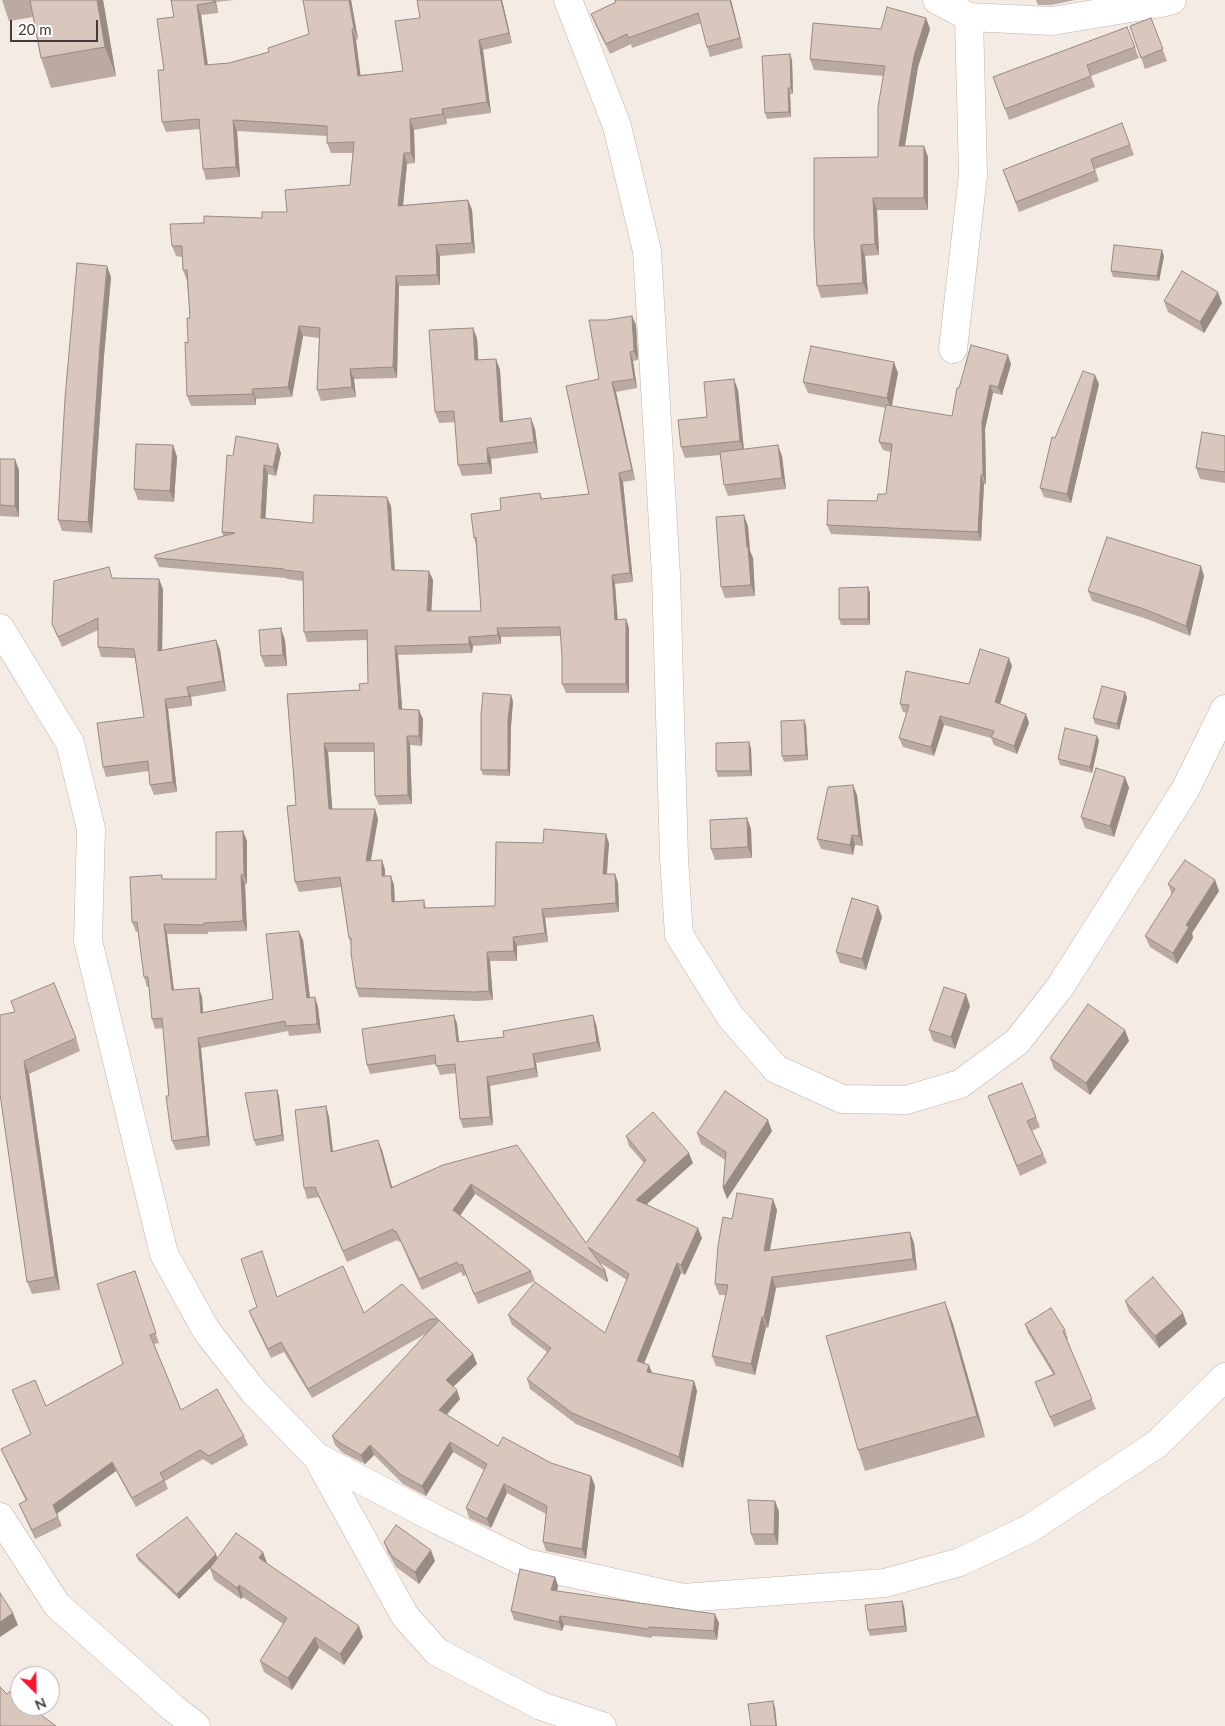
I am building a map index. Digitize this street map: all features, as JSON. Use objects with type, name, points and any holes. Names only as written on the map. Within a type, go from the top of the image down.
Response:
[{"type":"street","points":[[568,0],[617,126],[647,251],[666,575],[674,858],[679,935],[730,1016],[776,1069],[842,1099],[906,1100],[960,1084],[1017,1042],[1060,987],[1185,790],[1225,709]]},
{"type":"street","points":[[937,0],[969,17],[1052,20],[1172,0]]},
{"type":"street","points":[[953,349],[973,175],[969,17]]},
{"type":"street","points":[[0,628],[70,743],[91,829],[88,941],[164,1254],[206,1330],[254,1392],[317,1457],[405,1616],[437,1652],[541,1706],[602,1726]]},
{"type":"street","points":[[317,1457],[526,1563],[615,1583],[683,1598],[885,1583],[960,1562],[1029,1529],[1157,1444],[1225,1377]]},
{"type":"street","points":[[0,1518],[57,1605],[166,1717],[196,1726]]},
{"type":"building","points":[[30,0],[97,0],[105,47],[41,58]]},
{"type":"building","points":[[171,0],[214,0],[214,2],[197,5],[205,65],[229,63],[269,52],[268,48],[309,34],[303,0],[349,0],[354,29],[352,29],[358,76],[403,71],[395,21],[420,18],[417,0],[501,0],[509,33],[479,40],[487,102],[442,109],[443,114],[410,119],[411,153],[404,153],[398,206],[468,200],[472,243],[436,245],[437,275],[396,276],[393,367],[350,369],[352,387],[317,390],[320,328],[299,326],[288,387],[252,389],[253,394],[187,396],[185,342],[188,343],[187,318],[190,318],[187,270],[183,270],[182,246],[172,246],[170,224],[204,223],[204,216],[262,218],[262,212],[287,212],[285,190],[350,185],[354,142],[327,143],[327,126],[233,120],[236,167],[203,169],[199,119],[162,122],[158,70],[164,70],[157,19],[174,17]]},
{"type":"building","points":[[615,0],[730,0],[740,38],[707,47],[698,13],[628,38],[627,34],[606,44],[591,14],[616,2]]},
{"type":"building","points":[[887,7],[926,18],[914,56],[899,146],[924,146],[924,198],[873,198],[875,244],[861,245],[863,283],[817,286],[814,235],[814,158],[878,157],[878,107],[885,66],[810,59],[813,23],[881,29]]},
{"type":"building","points":[[1151,18],[1163,49],[1141,58],[1130,26]]},
{"type":"building","points":[[1127,27],[1135,47],[1087,65],[1091,76],[1005,109],[993,77]]},
{"type":"building","points":[[790,54],[791,88],[788,88],[789,112],[765,113],[762,56]]},
{"type":"building","points":[[1122,123],[1130,145],[1091,159],[1095,171],[1016,202],[1003,170]]},
{"type":"building","points":[[1114,245],[1162,250],[1157,276],[1111,271]]},
{"type":"building","points":[[77,263],[107,266],[88,522],[58,520],[65,398]]},
{"type":"building","points":[[1182,271],[1218,292],[1200,322],[1164,301]]},
{"type":"building","points":[[632,316],[634,351],[630,352],[634,379],[612,382],[632,470],[619,473],[630,573],[612,575],[615,620],[626,619],[626,684],[562,684],[560,627],[497,628],[498,635],[469,637],[469,644],[395,646],[399,709],[419,710],[419,736],[407,736],[408,795],[375,796],[374,743],[324,743],[329,809],[375,809],[366,861],[382,860],[382,876],[391,876],[392,902],[424,900],[424,908],[495,906],[496,842],[543,843],[544,829],[606,834],[603,874],[615,874],[616,903],[542,909],[545,933],[513,937],[514,951],[487,952],[489,991],[356,988],[351,938],[349,938],[340,877],[295,882],[287,806],[296,805],[287,694],[360,690],[359,684],[368,683],[367,630],[304,632],[303,572],[155,558],[155,555],[235,533],[222,532],[227,455],[233,456],[236,436],[278,444],[273,467],[264,465],[261,518],[313,523],[314,495],[387,497],[392,570],[429,571],[427,611],[481,611],[476,537],[474,538],[471,514],[501,510],[500,498],[540,493],[541,499],[589,494],[566,386],[599,379],[589,320],[607,320]]},
{"type":"building","points":[[473,328],[475,360],[496,359],[500,422],[531,418],[534,442],[487,448],[488,463],[458,465],[454,411],[435,412],[429,330]]},
{"type":"building","points":[[971,345],[1008,355],[998,387],[990,385],[982,421],[983,475],[981,475],[978,532],[827,525],[828,500],[877,501],[878,494],[886,494],[892,444],[879,442],[886,405],[952,416],[957,388],[959,388]]},
{"type":"building","points":[[811,346],[894,362],[887,398],[803,382]]},
{"type":"building","points":[[1083,371],[1095,375],[1067,494],[1040,488],[1052,437],[1055,438]]},
{"type":"building","points":[[734,379],[740,441],[681,447],[678,420],[707,417],[704,382]]},
{"type":"building","points":[[1202,432],[1225,436],[1225,472],[1196,468]]},
{"type":"building","points":[[136,444],[173,445],[170,491],[134,489]]},
{"type":"building","points":[[778,445],[782,478],[724,485],[720,452]]},
{"type":"building","points":[[0,459],[15,459],[15,506],[0,505]]},
{"type":"building","points":[[744,515],[751,585],[721,587],[716,517]]},
{"type":"building","points":[[1107,537],[1201,566],[1186,626],[1144,609],[1088,591]]},
{"type":"building","points":[[109,567],[112,578],[159,579],[158,651],[216,640],[223,681],[187,687],[189,696],[165,699],[173,782],[150,785],[148,761],[103,767],[97,723],[144,717],[134,649],[98,647],[98,618],[58,637],[52,624],[54,581]]},
{"type":"building","points":[[868,587],[868,619],[839,619],[839,588]]},
{"type":"building","points":[[281,628],[283,655],[261,656],[259,630]]},
{"type":"building","points":[[980,649],[1009,658],[995,702],[1026,714],[1014,746],[991,737],[994,731],[940,716],[931,747],[899,738],[909,705],[900,704],[906,671],[969,684]]},
{"type":"building","points":[[1102,686],[1125,692],[1117,724],[1093,718]]},
{"type":"building","points":[[483,693],[511,695],[508,720],[508,770],[481,770]]},
{"type":"building","points":[[804,720],[806,755],[782,756],[781,721]]},
{"type":"building","points":[[1065,728],[1097,736],[1090,767],[1058,759]]},
{"type":"building","points":[[749,742],[750,771],[716,771],[716,743]]},
{"type":"building","points":[[1096,768],[1125,777],[1110,826],[1081,817]]},
{"type":"building","points":[[853,785],[859,836],[852,835],[850,845],[817,839],[828,787]]},
{"type":"building","points":[[747,818],[748,847],[711,849],[710,820]]},
{"type":"building","points":[[243,831],[244,875],[241,875],[243,921],[204,923],[204,925],[164,924],[172,990],[199,988],[201,1013],[273,999],[266,934],[299,931],[307,998],[315,997],[317,1024],[286,1026],[285,1021],[198,1038],[207,1136],[172,1141],[166,1096],[169,1096],[162,1018],[152,1019],[148,977],[144,977],[137,922],[132,922],[130,877],[162,875],[162,879],[216,879],[216,832]]},
{"type":"building","points":[[1185,860],[1215,880],[1186,925],[1189,927],[1173,953],[1145,936],[1175,889],[1168,884]]},
{"type":"building","points":[[852,898],[878,906],[862,959],[836,952]]},
{"type":"building","points":[[54,983],[76,1038],[24,1061],[55,1277],[27,1282],[0,1094],[0,1015],[15,1012],[11,1001]]},
{"type":"building","points":[[944,987],[966,994],[951,1037],[929,1030]]},
{"type":"building","points":[[1088,1004],[1125,1030],[1086,1083],[1050,1058]]},
{"type":"building","points":[[454,1015],[457,1042],[504,1037],[503,1031],[593,1015],[597,1042],[533,1054],[535,1068],[487,1077],[490,1117],[460,1119],[455,1064],[436,1066],[435,1055],[367,1065],[362,1029]]},
{"type":"building","points":[[1022,1083],[1036,1117],[1027,1121],[1043,1154],[1017,1166],[988,1096]]},
{"type":"building","points":[[277,1090],[282,1135],[254,1140],[245,1093]]},
{"type":"building","points":[[725,1091],[768,1120],[723,1188],[726,1152],[697,1133]]},
{"type":"building","points":[[326,1106],[331,1152],[378,1140],[391,1188],[443,1165],[517,1145],[586,1243],[646,1160],[626,1136],[653,1112],[689,1153],[636,1200],[698,1228],[681,1265],[677,1263],[637,1361],[649,1365],[647,1372],[694,1381],[679,1457],[572,1413],[527,1379],[551,1348],[508,1315],[535,1282],[605,1333],[629,1274],[588,1247],[604,1271],[471,1184],[453,1210],[531,1271],[474,1294],[462,1264],[459,1266],[457,1262],[419,1279],[396,1231],[394,1232],[393,1229],[343,1251],[315,1187],[304,1188],[295,1110]]},
{"type":"building","points":[[737,1193],[773,1199],[764,1251],[910,1232],[913,1259],[772,1277],[764,1317],[762,1317],[751,1364],[712,1356],[728,1285],[715,1284],[718,1246],[723,1217],[732,1219]]},
{"type":"building","points":[[262,1251],[277,1297],[343,1266],[364,1313],[402,1284],[438,1319],[430,1319],[308,1389],[281,1342],[268,1349],[249,1311],[257,1307],[241,1259]]},
{"type":"building","points":[[135,1271],[156,1333],[150,1335],[181,1410],[217,1389],[244,1436],[209,1456],[200,1450],[160,1473],[164,1480],[132,1498],[112,1462],[53,1505],[58,1517],[32,1530],[19,1504],[27,1500],[1,1449],[31,1434],[12,1390],[35,1380],[46,1406],[123,1364],[97,1284]]},
{"type":"building","points":[[1153,1277],[1183,1313],[1155,1336],[1125,1301]]},
{"type":"building","points":[[945,1302],[977,1416],[858,1450],[826,1336]]},
{"type":"building","points":[[1051,1308],[1065,1330],[1063,1331],[1092,1399],[1050,1417],[1035,1382],[1055,1374],[1025,1324]]},
{"type":"building","points":[[439,1320],[473,1354],[446,1380],[457,1390],[439,1410],[498,1446],[503,1437],[551,1463],[591,1476],[582,1549],[543,1542],[547,1506],[504,1484],[487,1519],[466,1508],[487,1464],[450,1442],[422,1486],[400,1474],[370,1445],[361,1455],[332,1436]]},
{"type":"building","points":[[748,1500],[775,1501],[774,1534],[751,1534]]},
{"type":"building","points":[[187,1517],[216,1554],[177,1594],[136,1555]]},
{"type":"building","points":[[396,1525],[431,1550],[415,1572],[392,1556],[384,1542]]},
{"type":"building","points":[[236,1533],[263,1552],[259,1558],[359,1626],[340,1654],[315,1637],[288,1678],[260,1661],[287,1618],[239,1585],[237,1588],[210,1568]]},
{"type":"building","points":[[520,1569],[555,1577],[551,1590],[715,1614],[714,1631],[649,1627],[648,1629],[560,1616],[559,1622],[511,1611]]},
{"type":"building","points":[[0,1593],[13,1613],[0,1622]]},
{"type":"building","points":[[902,1601],[905,1626],[868,1630],[865,1605]]},
{"type":"building","points":[[0,1687],[7,1694],[10,1691],[10,1716],[42,1716],[56,1726],[0,1726]]},
{"type":"building","points":[[773,1701],[776,1726],[751,1726],[748,1704]]}]
